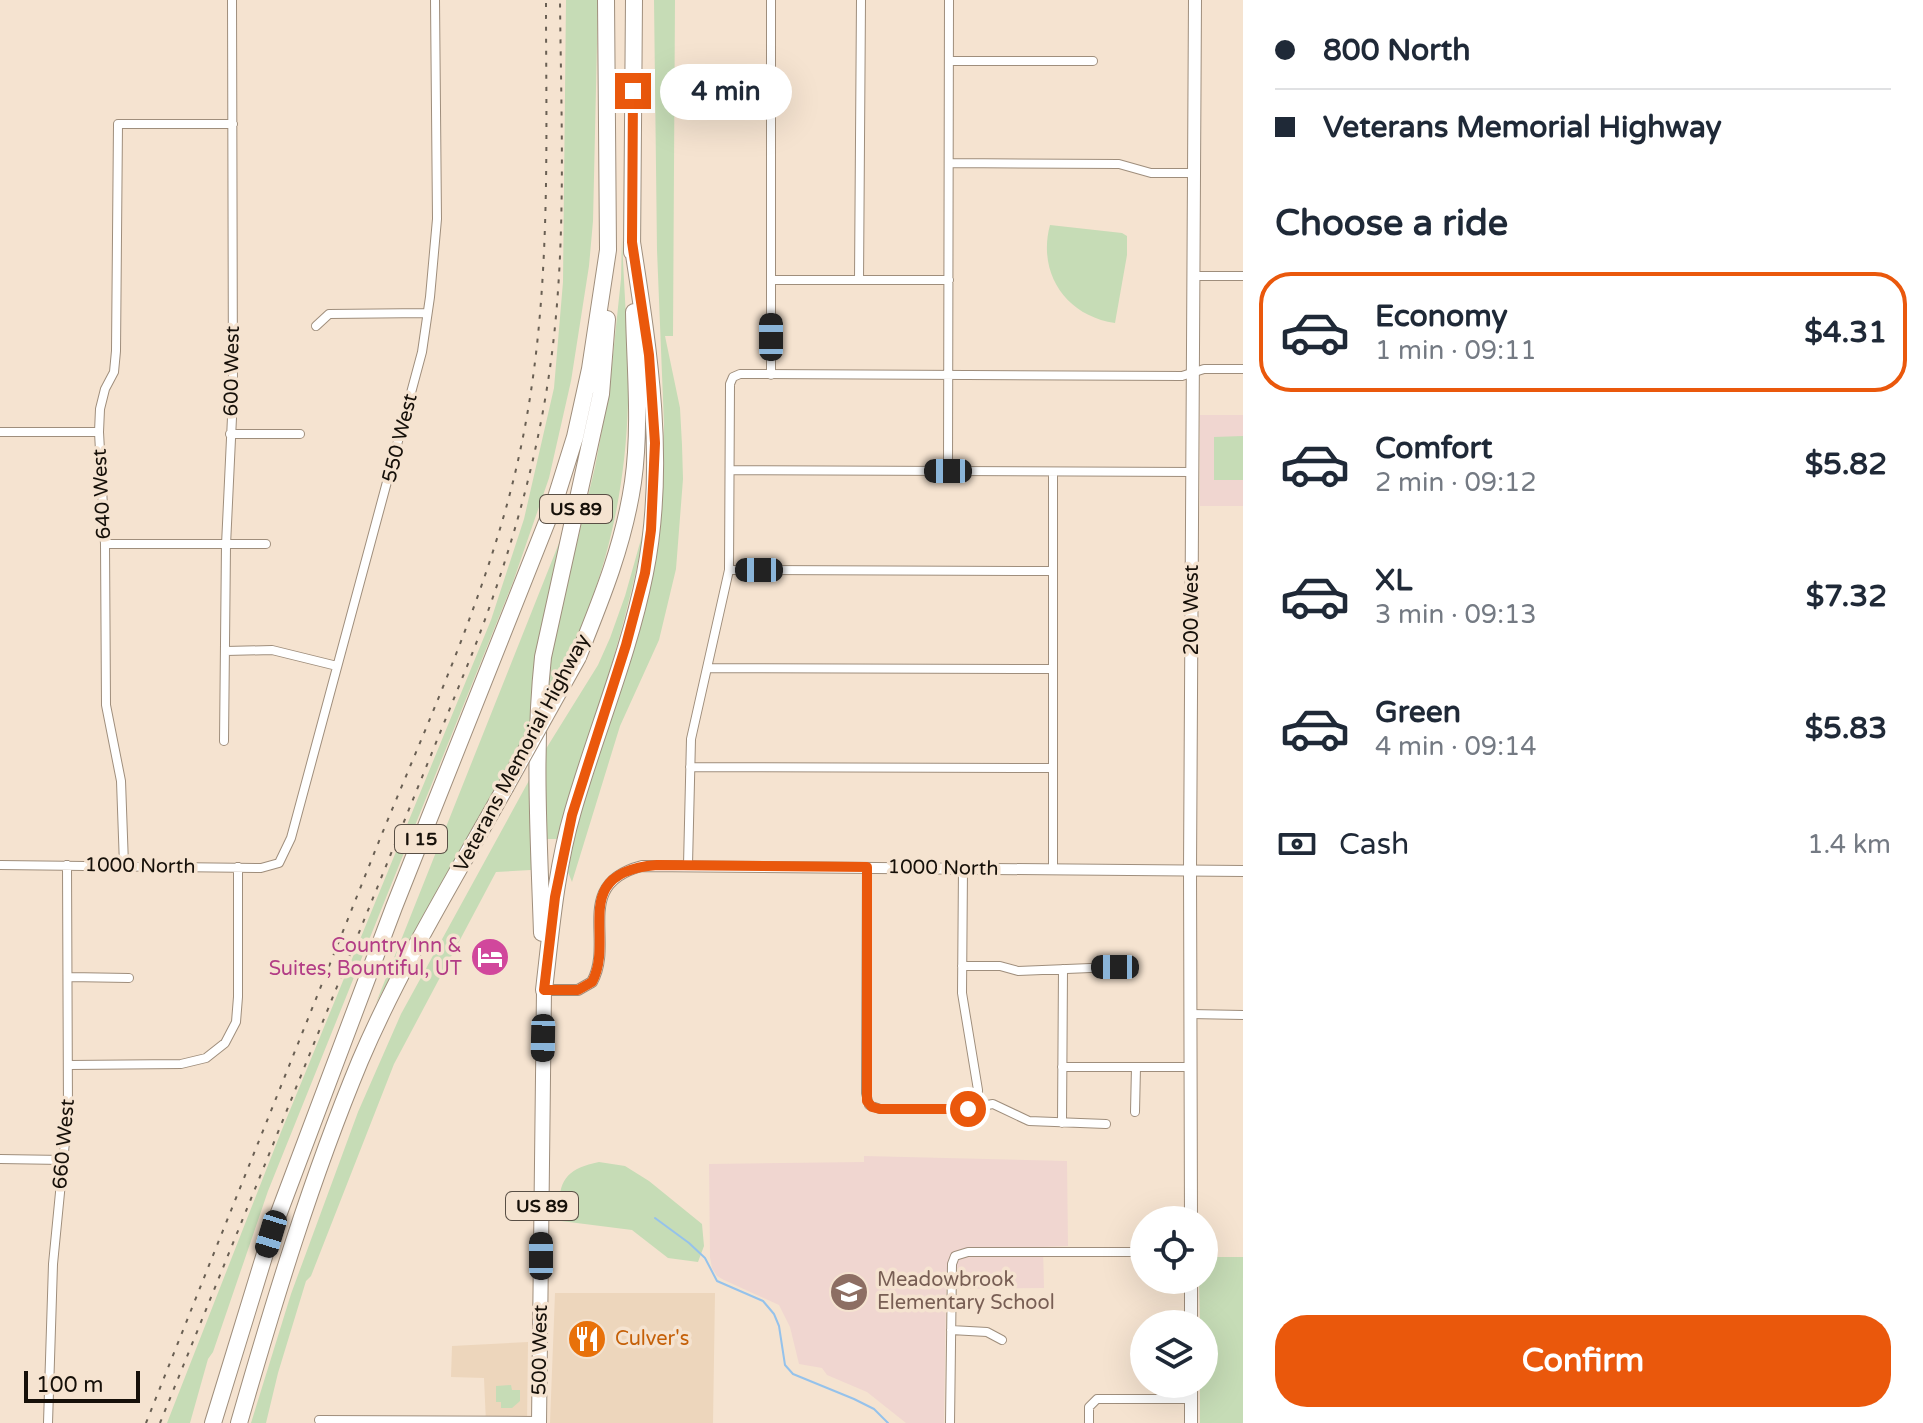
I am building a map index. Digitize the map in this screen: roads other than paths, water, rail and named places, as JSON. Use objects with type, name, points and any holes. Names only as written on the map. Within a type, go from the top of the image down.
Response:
[{"type":"highway","name":"I 15","points":[[213,1423],[271,1234],[394,907],[554,504],[575,437],[590,369],[608,250],[606,0]]},
{"type":"highway","name":"Veterans Memorial Highway","points":[[239,1423],[287,1259],[361,1060],[435,914],[578,657],[620,544],[633,482],[637,436],[632,242],[634,0]]},
{"type":"highway","name":"US 89","points":[[544,990],[555,897],[572,815],[626,645],[645,573],[651,530],[655,443],[650,369],[632,242]]},
{"type":"highway","name":"US 89","points":[[544,990],[538,699],[549,619],[601,394],[608,250]]},
{"type":"main road","name":"200 West","points":[[1191,1206],[1195,0]]},
{"type":"main road","name":"500 West","points":[[539,1422],[544,990]]},
{"type":"main road","points":[[1191,1399],[1191,1423]]},
{"type":"street","name":"600 West","points":[[224,741],[226,545],[233,396],[232,0]]},
{"type":"street","name":"550 West","points":[[279,863],[291,838],[422,352],[437,219],[435,0]]},
{"type":"street","points":[[771,0],[771,375]]},
{"type":"street","points":[[859,280],[861,0]]},
{"type":"street","points":[[948,471],[949,0]]},
{"type":"street","points":[[949,61],[1093,61]]},
{"type":"street","name":"640 West","points":[[124,865],[121,781],[106,705],[105,544],[99,432],[100,409],[105,389],[114,372],[116,351],[118,124],[233,124]]},
{"type":"street","points":[[949,163],[1119,164],[1151,173],[1194,173]]},
{"type":"street","points":[[1194,276],[1243,276]]},
{"type":"street","points":[[771,280],[949,280]]},
{"type":"street","points":[[316,326],[329,314],[427,313]]},
{"type":"street","points":[[688,865],[691,739],[729,570],[733,377],[1182,376],[1204,369],[1243,369]]},
{"type":"street","points":[[0,432],[99,432]]},
{"type":"street","points":[[230,434],[300,434]]},
{"type":"street","points":[[730,470],[1193,472]]},
{"type":"street","points":[[1053,472],[1053,869]]},
{"type":"street","points":[[105,544],[266,544]]},
{"type":"street","points":[[729,570],[1053,571]]},
{"type":"street","points":[[226,651],[272,650],[337,666]]},
{"type":"street","points":[[708,668],[1053,669]]},
{"type":"street","points":[[690,767],[1053,768]]},
{"type":"street","name":"1000 North","points":[[0,865],[261,868],[279,863]]},
{"type":"street","name":"660 West","points":[[48,1423],[53,1264],[69,1065],[67,865]]},
{"type":"street","name":"1000 North","points":[[544,990],[578,990],[592,982],[598,969],[599,909],[605,892],[618,877],[642,866],[1243,871]]},
{"type":"street","points":[[69,1065],[181,1064],[206,1058],[225,1043],[236,1022],[238,997],[238,867]]},
{"type":"street","points":[[867,867],[866,1097],[869,1105],[880,1109],[964,1109],[993,1104],[1029,1121],[1106,1124]]},
{"type":"street","points":[[963,868],[963,1001],[978,1090],[977,1106]]},
{"type":"street","points":[[962,966],[1000,966],[1018,971],[1115,967]]},
{"type":"street","points":[[1062,1123],[1063,969]]},
{"type":"street","points":[[69,977],[129,978]]},
{"type":"street","points":[[1190,1014],[1243,1015]]},
{"type":"street","points":[[1062,1067],[1190,1067]]},
{"type":"street","points":[[1135,1112],[1136,1067]]},
{"type":"street","points":[[0,1159],[63,1160]]},
{"type":"street","points":[[950,1423],[952,1264],[955,1256],[968,1252],[1130,1252]]},
{"type":"street","points":[[951,1330],[987,1332],[1002,1340]]},
{"type":"street","points":[[1089,1423],[1089,1407],[1097,1399],[1191,1399]]},
{"type":"street","points":[[319,1420],[539,1422]]},
{"type":"waterway","points":[[655,1218],[705,1258],[717,1281],[763,1301],[779,1326],[785,1365],[793,1374],[874,1409],[888,1423]]},
{"type":"railway","points":[[146,1423],[455,656],[507,506],[530,400],[542,286],[546,172],[546,0]]},
{"type":"railway","points":[[160,1423],[472,654],[524,498],[549,377],[558,294],[562,168],[560,0]]},
{"type":"place","name":"Country Inn & Suites, Bountiful, UT","points":[[490,957]]},
{"type":"place","name":"Meadowbrook Elementary School","points":[[849,1292]]},
{"type":"place","name":"Culver's","points":[[587,1339]]}]
